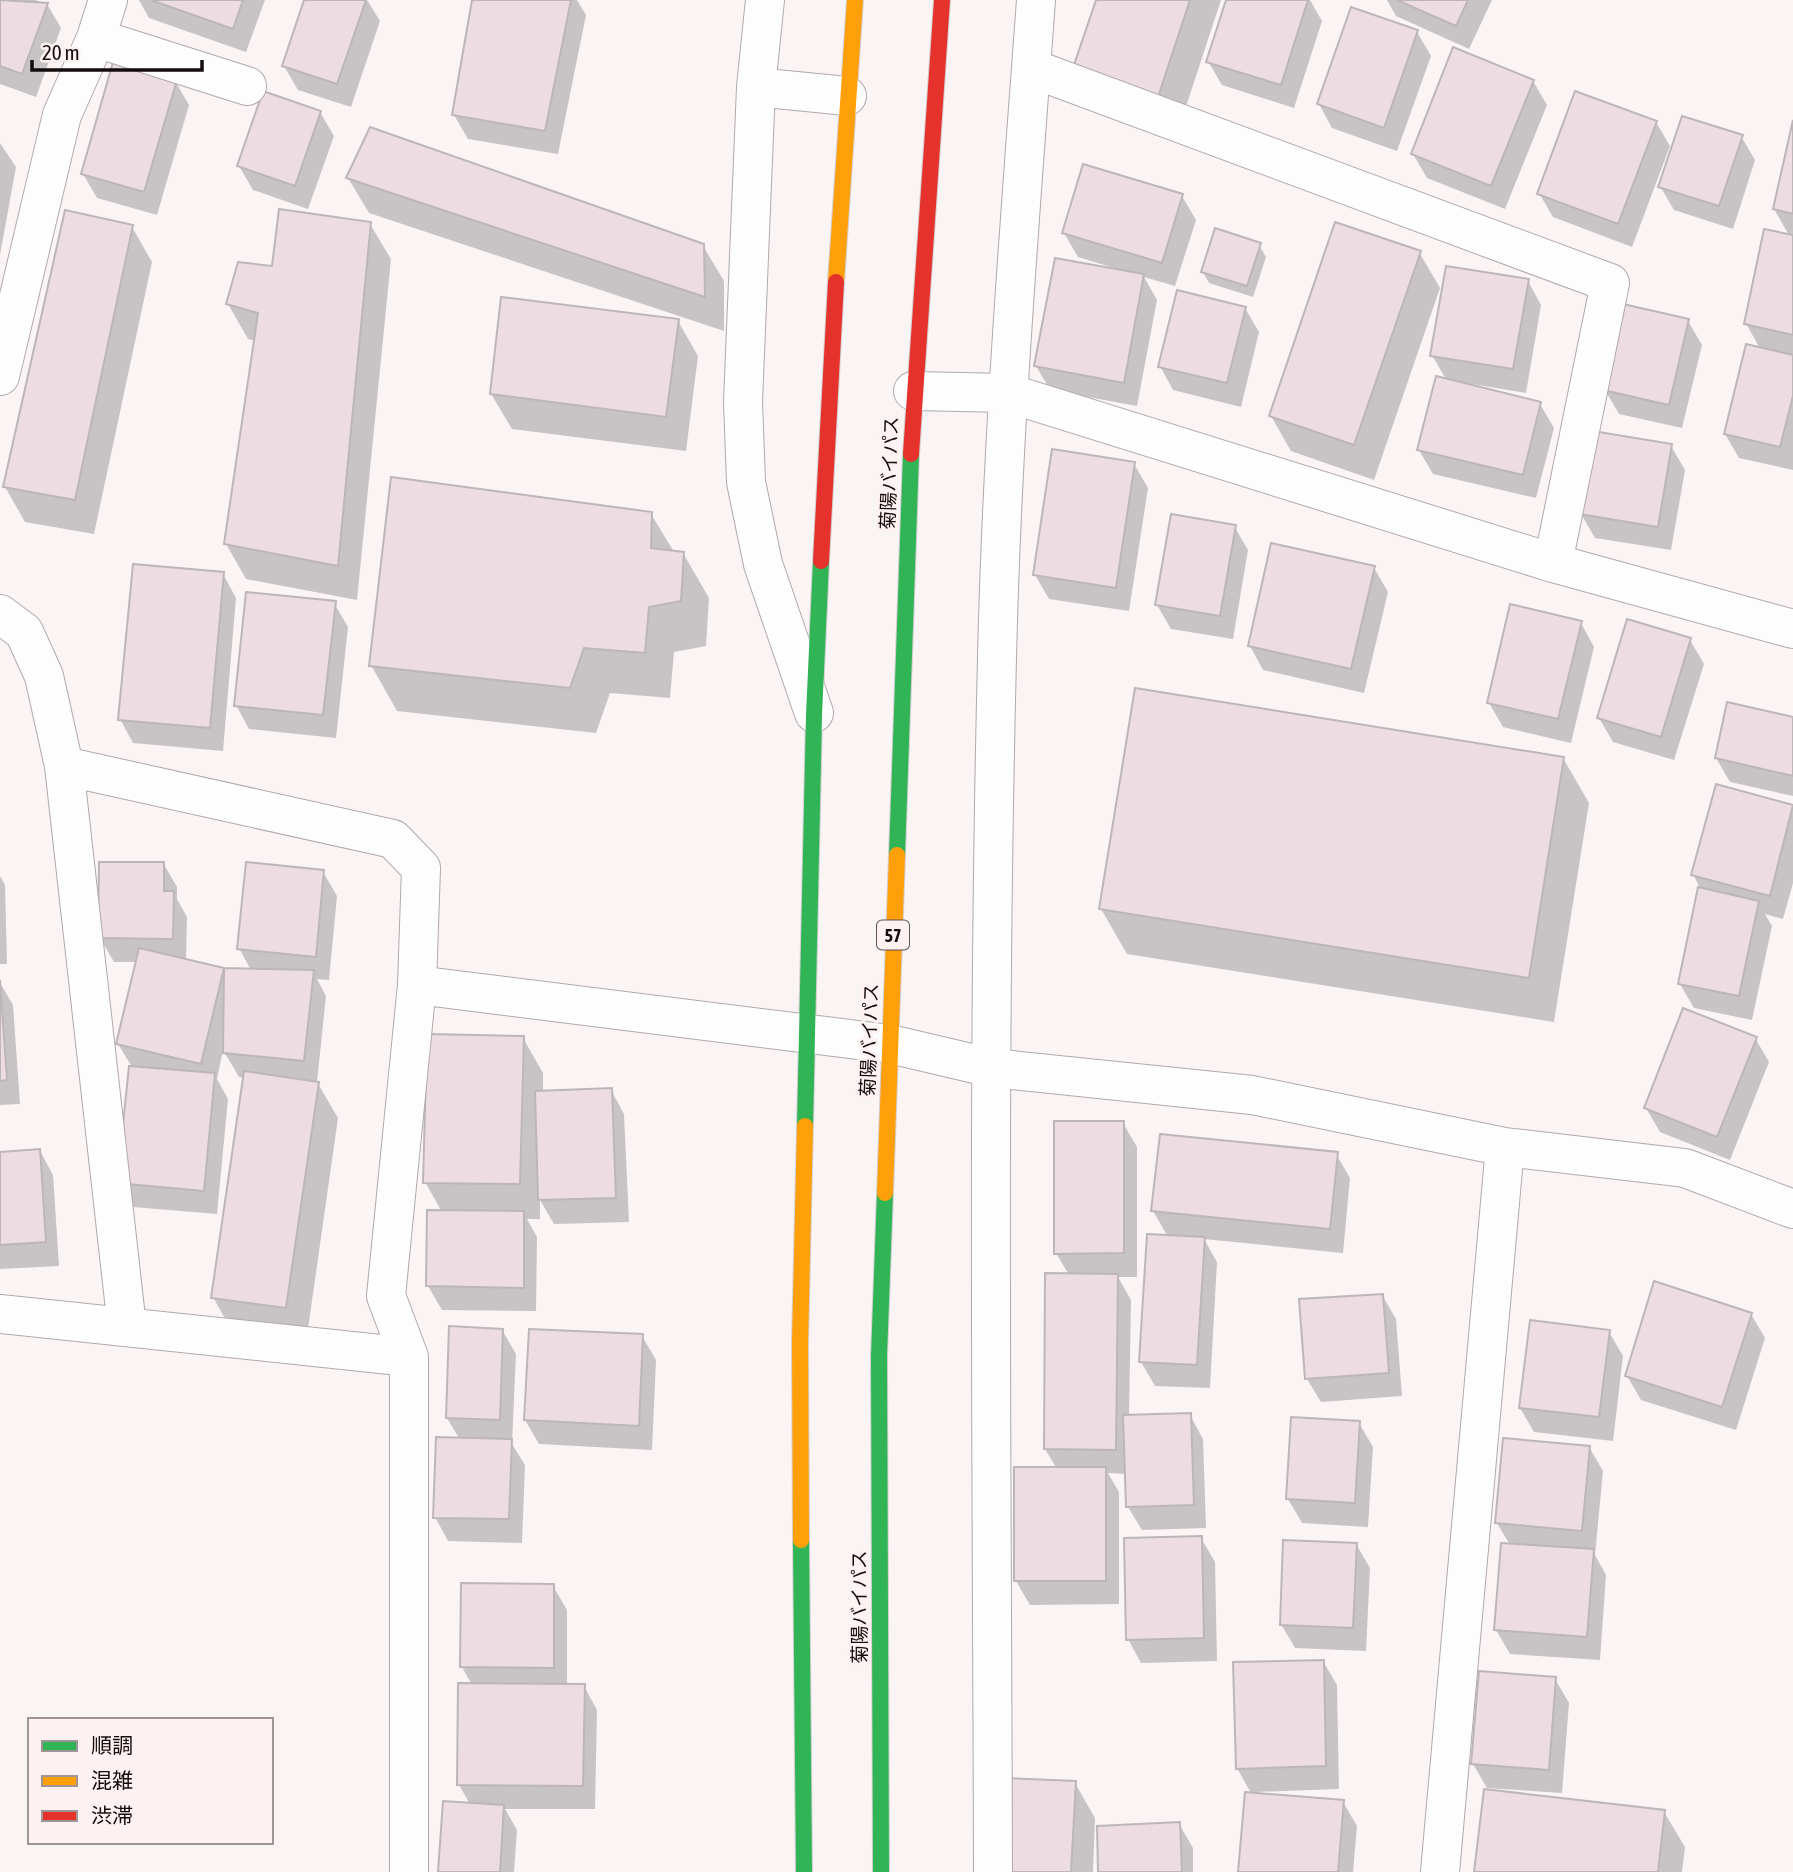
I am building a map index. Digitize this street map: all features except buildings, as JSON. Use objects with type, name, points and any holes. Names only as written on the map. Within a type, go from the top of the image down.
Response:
[{"type":"highway","points":[[804,1872],[800,1343],[809,1034],[814,715],[847,96],[855,0]]},
{"type":"highway","name":"菊陽バイパス","points":[[881,1872],[879,1356],[913,391],[942,0]]},
{"type":"street","points":[[0,376],[62,115],[96,38],[108,0]]},
{"type":"street","points":[[765,0],[756,87],[743,402],[746,482],[763,564],[814,715]]},
{"type":"street","points":[[993,1872],[992,1068],[997,656],[1008,393],[1036,0]]},
{"type":"street","points":[[96,38],[247,86]]},
{"type":"street","points":[[1031,68],[1610,283],[1553,563]]},
{"type":"street","points":[[756,87],[847,96]]},
{"type":"street","points":[[913,391],[1008,393],[1553,563],[1793,629]]},
{"type":"street","points":[[0,614],[24,632],[44,676],[64,766],[127,1327]]},
{"type":"street","points":[[64,766],[393,839],[421,868],[417,985],[386,1296],[409,1357],[409,1872]]},
{"type":"street","points":[[417,985],[890,1044],[992,1068],[1251,1095],[1505,1147],[1685,1168],[1793,1209]]},
{"type":"street","points":[[1440,1872],[1505,1147]]},
{"type":"street","points":[[0,1314],[409,1357]]},
{"type":"traffic: fast","points":[[897,855],[911,454]]},
{"type":"traffic: fast","points":[[805,1126],[814,715],[821,561]]},
{"type":"traffic: fast","points":[[881,1872],[879,1356],[885,1193]]},
{"type":"traffic: fast","points":[[801,1540],[804,1872]]},
{"type":"traffic: slow","points":[[836,282],[855,0]]},
{"type":"traffic: slow","points":[[885,1193],[897,855]]},
{"type":"traffic: slow","points":[[801,1540],[800,1343],[805,1126]]},
{"type":"traffic: jam","points":[[911,454],[942,0]]},
{"type":"traffic: jam","points":[[821,561],[836,282]]}]
